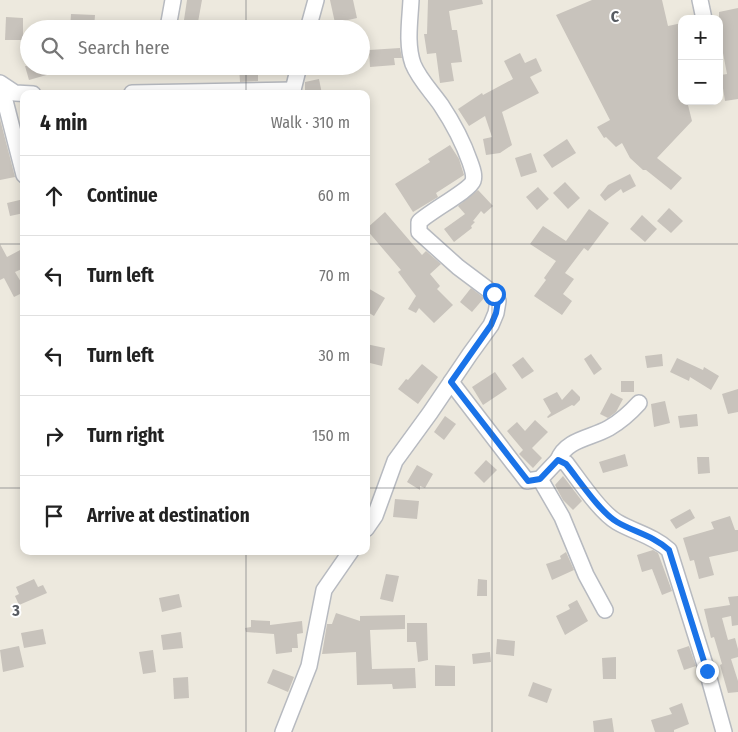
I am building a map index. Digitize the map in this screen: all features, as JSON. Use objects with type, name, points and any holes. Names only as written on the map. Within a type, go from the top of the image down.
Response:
[{"type":"street","points":[[169,20],[173,0]]},
{"type":"street","points":[[310,20],[316,0]]},
{"type":"street","points":[[370,523],[375,516],[395,461],[491,325],[498,301],[494,294],[458,267],[419,232],[419,222],[427,214],[469,186],[474,178],[463,143],[442,107],[412,63],[409,40],[411,0]]},
{"type":"street","points":[[700,0],[703,15]]},
{"type":"street","points":[[293,90],[297,75]]},
{"type":"street","points":[[1,84],[15,93],[20,93]]},
{"type":"street","points":[[1,84],[20,158]]},
{"type":"street","points":[[451,382],[528,481],[540,479],[558,460],[562,451],[576,442],[608,429],[627,417],[639,403]]},
{"type":"street","points":[[558,460],[566,464],[616,522],[661,542],[669,550],[699,644],[724,732]]},
{"type":"street","points":[[540,479],[562,517],[586,575],[605,610]]},
{"type":"street","points":[[283,732],[309,666],[324,590],[348,555]]},
{"type":"building","points":[[187,0],[202,0],[198,20],[184,20]]},
{"type":"building","points":[[330,0],[353,0],[357,18],[334,20]]},
{"type":"building","points":[[428,0],[482,0],[483,4],[449,11],[452,30],[457,30],[462,62],[451,63],[454,81],[440,83],[436,53],[427,54],[424,34],[427,34]]},
{"type":"building","points":[[592,0],[662,0],[668,26],[678,24],[678,105],[688,105],[692,121],[657,158],[682,178],[671,190],[630,158],[622,143],[616,147],[606,137],[604,138],[597,127],[610,120],[556,15]]},
{"type":"building","points":[[738,8],[738,99],[725,101],[723,75],[727,74],[723,53],[723,15],[719,15],[719,12]]},
{"type":"building","points":[[71,14],[95,15],[95,20],[71,20]]},
{"type":"building","points":[[6,17],[23,18],[23,20],[20,20],[20,40],[5,40]]},
{"type":"building","points":[[400,48],[402,58],[394,58],[395,65],[370,67],[370,50]]},
{"type":"building","points":[[520,53],[525,63],[536,58],[542,71],[530,77],[539,93],[502,112],[512,145],[500,153],[486,155],[483,139],[492,137],[485,116],[469,126],[458,109],[482,93],[483,95],[513,79],[504,61]]},
{"type":"building","points":[[28,75],[46,75],[29,80]]},
{"type":"building","points":[[240,75],[258,75],[258,81],[240,82]]},
{"type":"building","points":[[319,79],[321,90],[305,90],[305,82]]},
{"type":"building","points":[[0,119],[15,177],[0,180]]},
{"type":"building","points":[[567,139],[576,153],[552,168],[543,155]]},
{"type":"building","points":[[450,145],[459,159],[464,175],[436,193],[438,197],[413,212],[395,184],[430,162],[428,159]]},
{"type":"building","points":[[531,153],[537,172],[521,177],[515,158]]},
{"type":"building","points":[[630,174],[636,186],[623,193],[621,189],[605,201],[600,195],[608,185]]},
{"type":"building","points":[[565,182],[580,198],[568,209],[553,193]]},
{"type":"building","points":[[538,187],[549,199],[537,210],[526,197]]},
{"type":"building","points":[[478,190],[493,206],[484,214],[481,211],[473,221],[475,222],[471,226],[472,228],[454,242],[444,229],[465,214],[458,206]]},
{"type":"building","points":[[20,200],[20,214],[10,216],[7,203]]},
{"type":"building","points":[[669,208],[683,221],[671,233],[657,221]]},
{"type":"building","points":[[589,209],[609,223],[588,251],[584,248],[565,273],[574,279],[563,294],[572,301],[562,315],[534,296],[546,280],[544,278],[556,261],[530,244],[543,226],[566,241]]},
{"type":"building","points":[[385,212],[422,255],[426,251],[441,264],[430,274],[440,286],[437,289],[453,305],[434,323],[419,308],[416,313],[408,309],[416,296],[398,272],[401,270],[370,234],[370,225]]},
{"type":"building","points":[[642,215],[657,229],[645,242],[630,229]]},
{"type":"building","points":[[0,244],[7,257],[20,250],[20,270],[15,272],[20,280],[20,294],[14,297],[4,278],[0,280]]},
{"type":"building","points":[[471,288],[484,298],[472,312],[460,302]]},
{"type":"building","points":[[370,289],[385,298],[374,316],[370,314]]},
{"type":"building","points":[[370,345],[385,348],[382,366],[370,363]]},
{"type":"building","points":[[591,354],[602,369],[594,375],[584,359]]},
{"type":"building","points":[[662,354],[663,366],[647,368],[645,356]]},
{"type":"building","points":[[523,357],[534,371],[522,379],[512,365]]},
{"type":"building","points":[[677,358],[703,370],[704,367],[719,376],[711,390],[690,377],[689,381],[670,372]]},
{"type":"building","points":[[422,364],[438,377],[418,404],[398,389]]},
{"type":"building","points":[[495,372],[507,389],[483,405],[472,387]]},
{"type":"building","points":[[621,381],[634,381],[634,392],[621,392]]},
{"type":"building","points":[[572,389],[580,397],[580,400],[574,406],[572,405],[548,418],[551,413],[543,399],[557,392],[562,400]]},
{"type":"building","points":[[738,389],[738,412],[728,414],[722,394]]},
{"type":"building","points":[[611,393],[623,399],[616,412],[608,418],[600,414]]},
{"type":"building","points":[[665,401],[670,423],[654,427],[651,404]]},
{"type":"building","points":[[697,414],[698,426],[680,428],[678,416]]},
{"type":"building","points":[[445,416],[456,424],[444,440],[434,432]]},
{"type":"building","points":[[535,420],[548,432],[532,448],[542,458],[533,468],[519,454],[523,450],[507,431],[517,422],[525,431]]},
{"type":"building","points":[[625,454],[628,466],[603,473],[599,462]]},
{"type":"building","points":[[697,457],[709,457],[710,473],[698,474]]},
{"type":"building","points":[[486,460],[497,470],[484,483],[474,473]]},
{"type":"building","points":[[417,465],[433,474],[425,488],[420,486],[420,490],[407,482]]},
{"type":"building","points":[[563,476],[582,501],[573,510],[563,500],[555,485]]},
{"type":"building","points":[[395,499],[419,501],[417,519],[393,517]]},
{"type":"building","points":[[690,509],[695,518],[676,529],[670,520]]},
{"type":"building","points":[[730,516],[735,530],[738,530],[738,551],[709,557],[714,575],[699,579],[694,560],[690,561],[683,538],[714,529],[711,522]]},
{"type":"building","points":[[653,550],[658,553],[672,591],[662,595],[652,569],[642,572],[637,555]]},
{"type":"building","points":[[566,552],[574,570],[552,580],[546,564],[561,559],[560,556]]},
{"type":"building","points":[[386,574],[399,576],[393,602],[380,599]]},
{"type":"building","points":[[34,579],[38,587],[43,585],[47,593],[19,605],[15,596],[19,594],[16,587]]},
{"type":"building","points":[[478,579],[487,580],[487,596],[477,596]]},
{"type":"building","points":[[179,594],[182,607],[162,612],[159,598]]},
{"type":"building","points":[[738,596],[738,625],[732,626],[731,616],[722,618],[728,640],[735,638],[738,649],[738,657],[731,659],[738,681],[738,692],[728,693],[720,665],[722,664],[714,637],[711,638],[704,609],[730,605],[728,597]]},
{"type":"building","points":[[577,600],[588,621],[565,635],[556,616],[570,609],[568,605]]},
{"type":"building","points":[[336,613],[360,621],[360,616],[405,615],[405,629],[370,630],[372,669],[415,668],[416,688],[393,689],[392,684],[357,685],[356,652],[322,654],[327,624],[332,624]]},
{"type":"building","points":[[251,620],[270,621],[270,625],[302,621],[303,633],[297,634],[298,648],[292,648],[292,652],[276,654],[274,634],[246,632],[245,628],[251,627]]},
{"type":"building","points":[[407,623],[427,623],[428,660],[418,662],[416,642],[407,642]]},
{"type":"building","points":[[43,629],[46,644],[24,648],[21,633]]},
{"type":"building","points":[[181,632],[183,648],[163,650],[161,635]]},
{"type":"building","points":[[497,639],[515,641],[514,656],[496,654]]},
{"type":"building","points":[[19,646],[24,667],[3,672],[0,650]]},
{"type":"building","points":[[689,646],[696,666],[684,670],[677,650]]},
{"type":"building","points":[[153,650],[156,672],[143,674],[139,652]]},
{"type":"building","points":[[490,652],[491,662],[473,664],[472,654]]},
{"type":"building","points":[[616,657],[616,679],[603,679],[602,658]]},
{"type":"building","points":[[435,665],[455,666],[455,686],[435,686]]},
{"type":"building","points":[[273,669],[294,677],[288,692],[267,683]]},
{"type":"building","points":[[188,677],[189,698],[174,699],[173,678]]},
{"type":"building","points":[[533,682],[552,689],[547,703],[528,696]]},
{"type":"building","points":[[682,703],[689,724],[674,730],[674,732],[655,732],[651,720],[672,714],[669,708]]},
{"type":"building","points":[[612,718],[614,732],[594,732],[593,721]]},
{"type":"route","points":[[494,294],[498,301],[491,325],[451,382],[528,481],[540,479],[558,460],[566,464],[616,522],[661,542],[669,550],[707,671]]}]
